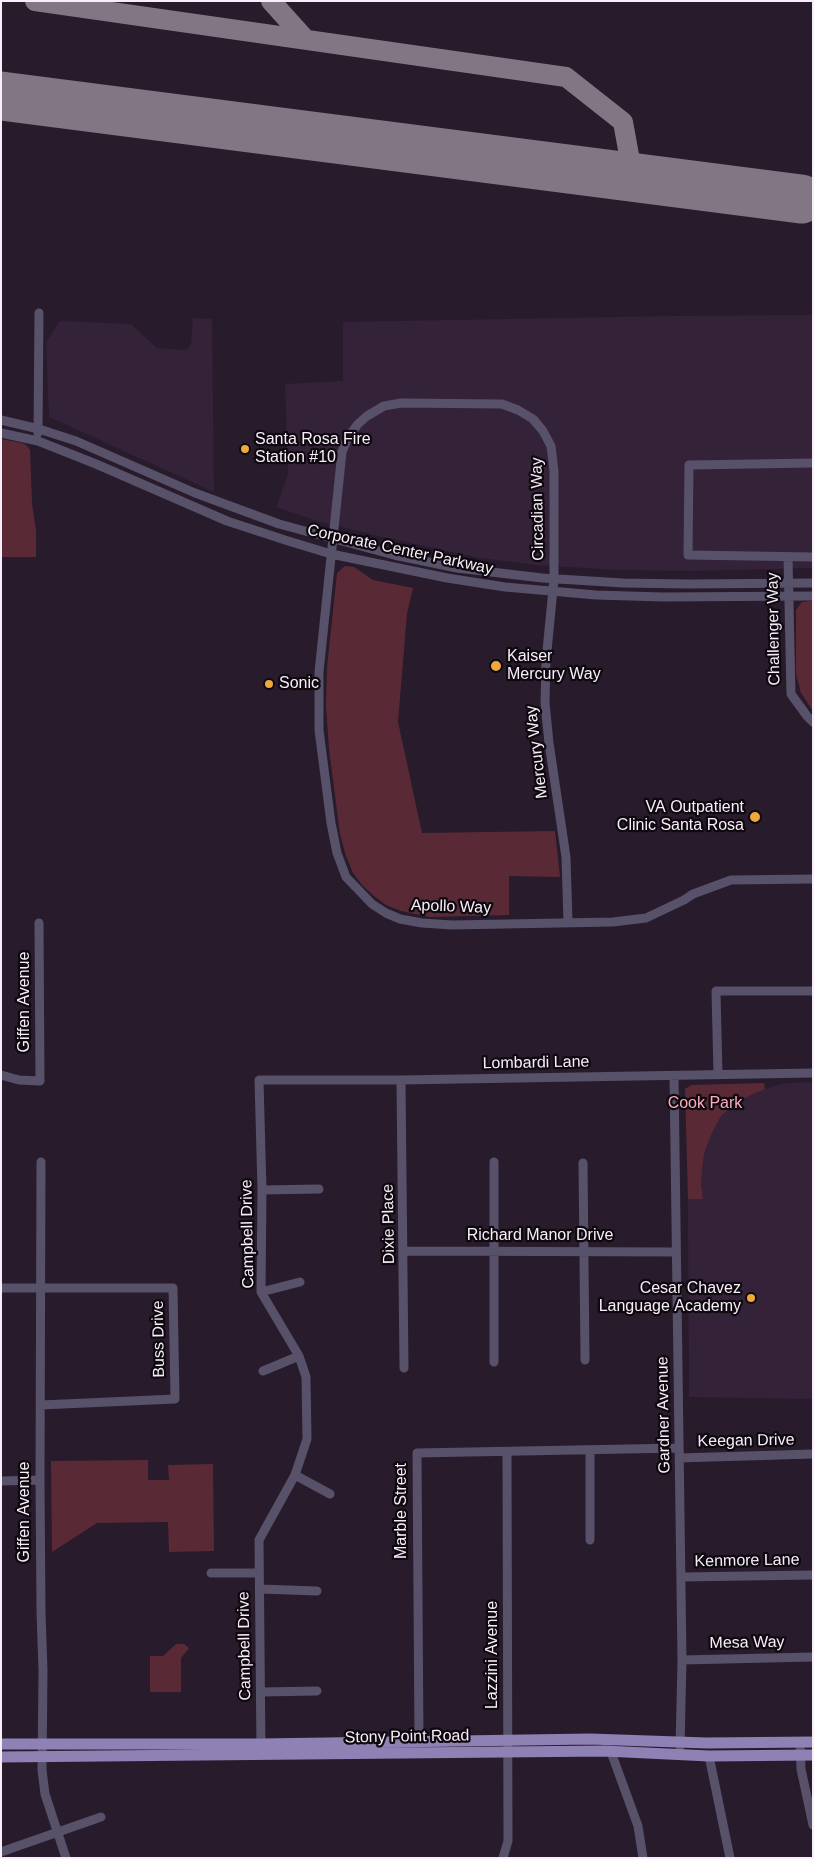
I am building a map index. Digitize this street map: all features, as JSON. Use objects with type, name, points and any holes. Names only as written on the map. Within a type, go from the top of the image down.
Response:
[{"type":"main road","name":"Stony Point Road","points":[[1,1757],[508,1746],[596,1739],[680,1742],[813,1742]]},
{"type":"main road","name":"Stony Point Road","points":[[1,1744],[261,1750],[419,1741],[709,1756],[813,1755]]},
{"type":"street","points":[[38,441],[39,313]]},
{"type":"street","name":"Circadian Way","points":[[333,539],[342,452],[348,437],[362,420],[378,409],[396,404],[487,402],[502,404],[518,410],[533,420],[546,435],[552,450],[554,471],[554,579]]},
{"type":"street","name":"Corporate Center Parkway","points":[[1,420],[76,441],[232,508],[333,539],[394,555],[457,568],[554,579],[679,584],[813,583]]},
{"type":"street","name":"Corporate Center Parkway","points":[[1,433],[38,441],[227,521],[331,554],[447,578],[553,592],[663,597],[813,596]]},
{"type":"street","name":"Challenger Way","points":[[813,463],[689,465],[688,555],[813,557]]},
{"type":"street","name":"Apollo Way","points":[[333,539],[320,672],[319,730],[331,823],[337,853],[346,877],[372,904],[400,919],[447,925],[613,922],[646,918],[693,894],[731,880],[813,879]]},
{"type":"street","name":"Challenger Way","points":[[788,557],[791,694],[813,722]]},
{"type":"street","name":"Mercury Way","points":[[554,579],[546,660],[545,703],[548,743],[566,857],[568,922]]},
{"type":"street","name":"Giffen Avenue","points":[[1,1075],[19,1080],[40,1081],[39,923]]},
{"type":"street","points":[[718,1074],[716,992],[813,991]]},
{"type":"street","name":"Lombardi Lane","points":[[259,1080],[401,1080],[813,1073]]},
{"type":"street","name":"Gardner Avenue","points":[[674,1076],[682,1660],[680,1754]]},
{"type":"street","name":"Campbell Drive","points":[[259,1080],[262,1190],[261,1292],[300,1356],[306,1377],[307,1439],[295,1475],[259,1540],[262,1692],[261,1750]]},
{"type":"street","name":"Dixie Place","points":[[401,1080],[404,1368]]},
{"type":"street","name":"Giffen Avenue","points":[[41,1162],[40,1480],[43,1671],[42,1757],[45,1794],[66,1858]]},
{"type":"street","points":[[494,1162],[494,1362]]},
{"type":"street","points":[[584,1163],[585,1360]]},
{"type":"street","points":[[262,1190],[319,1189]]},
{"type":"street","name":"Richard Manor Drive","points":[[404,1251],[676,1252]]},
{"type":"street","points":[[261,1292],[300,1282]]},
{"type":"street","name":"Buss Drive","points":[[1,1288],[173,1288],[175,1398],[41,1405]]},
{"type":"street","points":[[264,1371],[300,1356]]},
{"type":"street","points":[[590,1450],[590,1540]]},
{"type":"street","name":"Marble Street","points":[[419,1741],[417,1453],[590,1450],[679,1453]]},
{"type":"street","name":"Lazzini Avenue","points":[[504,1858],[508,1841],[507,1452]]},
{"type":"street","name":"Keegan Drive","points":[[679,1453],[813,1454]]},
{"type":"street","points":[[295,1475],[330,1494]]},
{"type":"street","points":[[1,1481],[40,1480]]},
{"type":"street","points":[[210,1573],[259,1573]]},
{"type":"street","name":"Kenmore Lane","points":[[681,1577],[813,1575]]},
{"type":"street","points":[[260,1589],[317,1591]]},
{"type":"street","name":"Mesa Way","points":[[682,1660],[813,1657]]},
{"type":"street","points":[[262,1692],[317,1691]]},
{"type":"street","points":[[800,1742],[800,1756],[813,1826]]},
{"type":"street","points":[[611,1752],[638,1826],[644,1858]]},
{"type":"street","points":[[709,1756],[730,1858]]},
{"type":"street","points":[[1,1852],[101,1818]]},
{"type":"shaded area","points":[[813,315],[813,568],[693,571],[617,570],[537,565],[480,558],[382,537],[314,520],[276,507],[288,474],[285,384],[343,381],[343,322]]},
{"type":"shaded area","points":[[193,318],[212,319],[214,492],[49,417],[46,342],[60,321],[131,324],[157,348],[186,350],[191,345]]},
{"type":"shaded area","name":"Cesar Chavez Language Academy","points":[[813,1082],[813,1399],[689,1397],[688,1199],[703,1199],[701,1183],[704,1154],[711,1135],[721,1116],[738,1101],[765,1089],[785,1083]]},
{"type":"green space","points":[[1,439],[22,443],[30,450],[32,504],[36,530],[36,557],[1,557]]},
{"type":"green space","points":[[345,566],[354,567],[373,580],[413,588],[407,613],[398,722],[422,833],[555,831],[560,877],[509,876],[509,915],[430,917],[401,911],[386,905],[374,896],[353,873],[340,834],[329,749],[326,706],[327,667],[337,573]]},
{"type":"green space","points":[[813,601],[813,711],[801,693],[796,674],[796,610],[802,602]]},
{"type":"green space","name":"Cook Park","points":[[764,1083],[765,1089],[738,1101],[721,1116],[704,1154],[701,1183],[703,1199],[688,1199],[685,1089],[691,1085]]},
{"type":"green space","points":[[148,1460],[148,1480],[169,1480],[168,1465],[213,1464],[214,1551],[169,1552],[168,1522],[97,1523],[52,1552],[51,1461]]},
{"type":"green space","points":[[176,1644],[184,1644],[189,1648],[181,1658],[181,1692],[150,1692],[150,1656],[163,1656]]},
{"type":"taxiway","points":[[35,1],[566,77],[623,122],[633,177]]},
{"type":"taxiway","points":[[271,1],[306,40]]},
{"type":"runway","points":[[1,96],[801,199]]},
{"type":"place","name":"Santa Rosa Fire Station #10","points":[[245,449]]},
{"type":"place","name":"Kaiser Mercury Way","points":[[496,666]]},
{"type":"place","name":"Sonic","points":[[269,684]]},
{"type":"place","name":"VA Outpatient Clinic Santa Rosa","points":[[755,817]]},
{"type":"place","name":"Cesar Chavez Language Academy","points":[[751,1298]]}]
